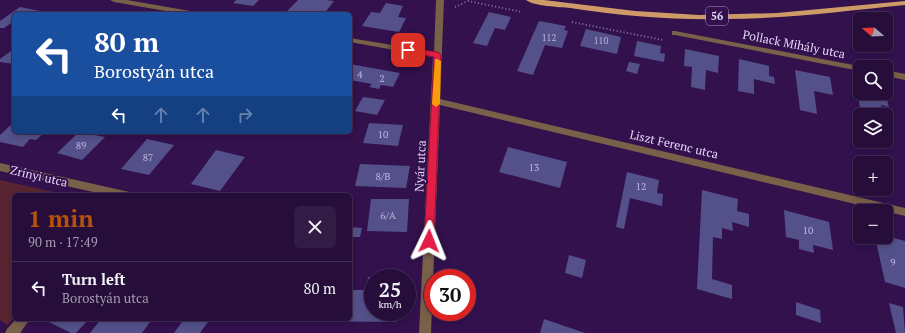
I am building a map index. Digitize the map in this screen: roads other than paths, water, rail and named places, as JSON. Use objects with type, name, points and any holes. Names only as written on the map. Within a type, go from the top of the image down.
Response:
[{"type":"main road","name":"Pollack Mihály utca","points":[[530,0],[610,12],[700,17],[792,13],[905,3]]},
{"type":"street","points":[[114,0],[184,12]]},
{"type":"street","name":"Nyár utca","points":[[425,333],[440,0]]},
{"type":"street","name":"Pollack Mihály utca","points":[[675,33],[853,67]]},
{"type":"street","points":[[352,40],[438,55]]},
{"type":"street","points":[[893,74],[905,77]]},
{"type":"street","name":"Liszt Ferenc utca","points":[[436,101],[905,212]]},
{"type":"street","name":"Zrínyi utca","points":[[0,167],[116,193]]},
{"type":"street","points":[[11,333],[22,321]]}]
